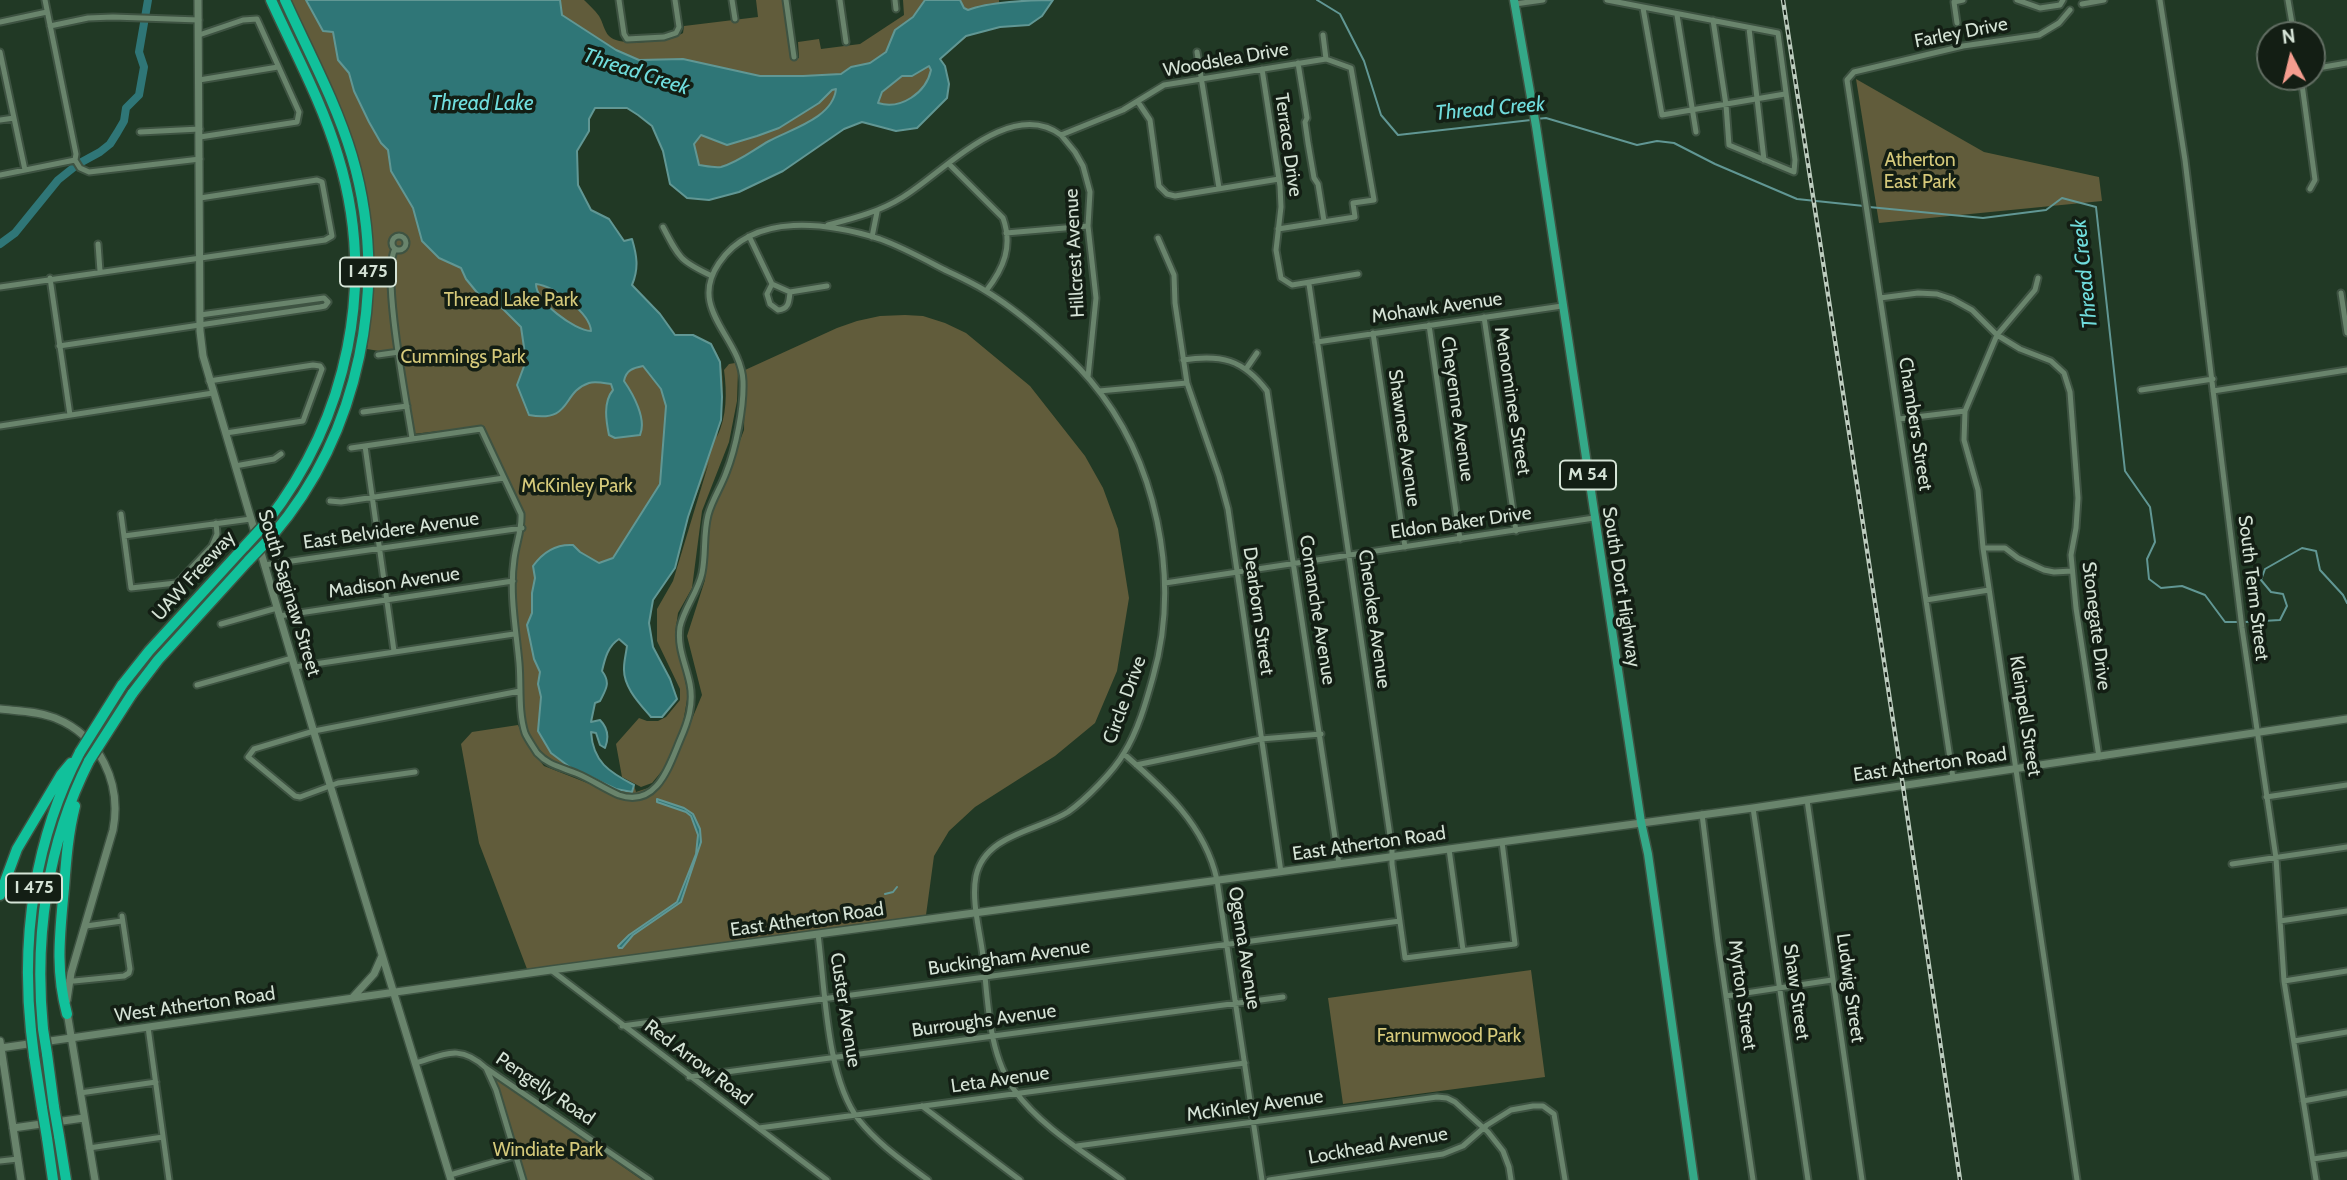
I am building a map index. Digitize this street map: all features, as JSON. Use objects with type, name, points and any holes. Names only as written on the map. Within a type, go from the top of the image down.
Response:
[{"type":"highway","name":"UAW Freeway","points":[[53,1177],[31,1031],[27,955],[36,880],[63,788],[80,752],[122,685],[267,522],[304,469],[329,414],[349,345],[355,280],[352,221],[339,159],[326,122],[271,0]]},
{"type":"highway","name":"UAW Freeway","points":[[66,1179],[43,1029],[40,947],[47,888],[64,822],[89,761],[132,694],[171,646],[272,536],[309,485],[343,414],[361,349],[368,285],[365,219],[354,165],[338,119],[285,0]]},
{"type":"highway","points":[[0,895],[22,840],[61,775],[80,752]]},
{"type":"highway","points":[[67,1014],[58,974],[60,927],[71,826],[89,761]]},
{"type":"main road","name":"South Dort Highway","points":[[1514,2],[1651,874],[1694,1180]]},
{"type":"street","points":[[45,0],[75,160],[80,168],[97,171],[200,159]]},
{"type":"street","name":"South Saginaw Street","points":[[198,0],[200,319],[203,356],[278,612],[451,1177]]},
{"type":"street","points":[[619,0],[627,39],[664,37],[676,33],[678,27],[675,0]]},
{"type":"street","points":[[732,0],[735,19]]},
{"type":"street","points":[[786,0],[794,57]]},
{"type":"street","points":[[840,0],[846,42]]},
{"type":"street","points":[[895,0],[896,9]]},
{"type":"street","points":[[1514,2],[1543,0]]},
{"type":"street","points":[[1607,0],[1677,15],[1713,20],[1778,33],[1795,160],[1794,172],[1729,145],[1726,105],[1713,20]]},
{"type":"street","points":[[1957,23],[1954,2],[1963,0]]},
{"type":"street","points":[[2017,0],[2040,8],[2060,5],[2063,0]]},
{"type":"street","points":[[2082,4],[2104,0]]},
{"type":"street","name":"South Term Street","points":[[2160,0],[2185,160],[2242,628],[2276,858],[2284,981],[2316,1180]]},
{"type":"street","points":[[2288,0],[2292,21]]},
{"type":"street","points":[[1643,8],[1662,115],[1785,94]]},
{"type":"street","name":"Farley Drive","points":[[1850,75],[1963,46],[2039,35],[2059,23],[2070,9]]},
{"type":"street","points":[[0,22],[47,12]]},
{"type":"street","points":[[1677,15],[1696,132]]},
{"type":"street","points":[[50,26],[88,18],[199,20]]},
{"type":"street","points":[[140,132],[200,133],[297,122],[299,112],[257,19],[243,20],[199,35]]},
{"type":"street","points":[[1749,27],[1764,160]]},
{"type":"street","points":[[1278,229],[1355,217],[1353,203],[1374,200],[1351,68],[1326,59],[1323,35]]},
{"type":"street","points":[[0,52],[25,170]]},
{"type":"street","points":[[1197,52],[1219,188]]},
{"type":"street","name":"Woodslea Drive","points":[[1061,135],[1138,102],[1164,85],[1326,59]]},
{"type":"street","points":[[2326,67],[2347,63]]},
{"type":"street","points":[[1298,64],[1307,118],[1305,122],[1308,144],[1324,221]]},
{"type":"street","points":[[199,79],[278,67]]},
{"type":"street","name":"Terrace Drive","points":[[1262,69],[1279,179],[1281,207],[1276,250],[1281,278],[1292,285],[1309,284]]},
{"type":"street","name":"Chambers Street","points":[[1850,75],[1847,80],[1953,778]]},
{"type":"street","points":[[2303,91],[2315,180],[2310,189]]},
{"type":"street","points":[[1138,102],[1150,120],[1159,186],[1171,196],[1279,179]]},
{"type":"street","points":[[0,120],[14,118]]},
{"type":"street","points":[[825,226],[877,212],[904,197],[986,137],[1013,126],[1041,125],[1061,135]]},
{"type":"street","name":"Hillcrest Avenue","points":[[1061,135],[1075,152],[1087,177],[1090,192],[1088,226],[1096,298],[1088,377]]},
{"type":"street","points":[[0,175],[75,160]]},
{"type":"street","points":[[948,164],[1003,218],[1009,242],[1006,258],[998,276],[986,291]]},
{"type":"street","points":[[0,287],[326,240],[331,236],[322,182],[317,180],[200,198]]},
{"type":"street","points":[[872,237],[877,212]]},
{"type":"street","name":"Circle Drive","points":[[749,236],[766,229],[825,226],[897,246],[986,291],[1032,326],[1088,377],[1127,439],[1149,488],[1160,530],[1165,583],[1164,619],[1157,662],[1144,707],[1124,754],[1083,800],[1068,812],[1019,833],[988,852],[980,863],[976,877],[975,906],[993,1035],[1002,1065],[1017,1094],[1035,1114],[1122,1180]]},
{"type":"street","points":[[1006,233],[1088,226]]},
{"type":"street","points":[[663,227],[681,259],[712,276]]},
{"type":"street","points":[[351,448],[481,429],[521,513],[522,528],[514,555],[514,634],[526,735],[540,756],[554,766],[579,774],[621,796],[630,797],[654,790],[668,772],[691,709],[690,684],[679,639],[682,619],[702,572],[707,518],[730,461],[743,391],[741,368],[715,319],[709,299],[712,276],[728,251],[749,236],[772,284],[790,292],[827,286]]},
{"type":"street","name":"Dearborn Street","points":[[1158,238],[1174,275],[1175,303],[1187,383],[1228,509],[1281,872]]},
{"type":"street","points":[[99,244],[100,271]]},
{"type":"street","points":[[395,249],[390,267],[390,284],[412,438]]},
{"type":"street","points":[[1309,284],[1358,274]]},
{"type":"street","points":[[50,278],[70,415]]},
{"type":"street","name":"Kleinpell Street","points":[[2038,278],[2035,290],[1997,335],[1965,411],[1964,439],[1978,490],[1989,590],[2077,1180]]},
{"type":"street","points":[[772,284],[767,294],[768,300],[778,310],[788,306],[790,292]]},
{"type":"street","name":"Cherokee Avenue","points":[[1309,284],[1405,958],[1463,950]]},
{"type":"street","name":"Stonegate Drive","points":[[1880,298],[1918,293],[1937,294],[1972,310],[1997,335],[2020,349],[2050,361],[2064,373],[2068,383],[2078,498],[2071,555],[2072,571],[2099,757]]},
{"type":"street","points":[[2341,293],[2347,333]]},
{"type":"street","points":[[60,346],[200,319],[272,306],[324,298],[328,302],[325,306],[273,314],[200,319]]},
{"type":"street","points":[[272,306],[273,314]]},
{"type":"street","name":"Mohawk Avenue","points":[[1317,342],[1562,306]]},
{"type":"street","name":"Menominee Street","points":[[1484,317],[1516,531]]},
{"type":"street","name":"Cheyenne Avenue","points":[[1429,325],[1460,539]]},
{"type":"street","name":"Shawnee Avenue","points":[[1373,333],[1405,547]]},
{"type":"street","points":[[378,355],[399,352]]},
{"type":"street","points":[[1183,360],[1215,357],[1234,362],[1246,369],[1257,353]]},
{"type":"street","points":[[209,381],[320,366],[321,376],[304,420],[226,433]]},
{"type":"street","name":"Comanche Avenue","points":[[1246,369],[1259,381],[1270,402],[1339,864]]},
{"type":"street","points":[[2213,391],[2347,370]]},
{"type":"street","points":[[2141,390],[2213,379]]},
{"type":"street","points":[[1099,391],[1187,383]]},
{"type":"street","points":[[0,426],[213,393]]},
{"type":"street","points":[[363,412],[407,406]]},
{"type":"street","points":[[1899,419],[1965,411]]},
{"type":"street","points":[[365,446],[394,651]]},
{"type":"street","points":[[236,466],[274,459],[281,454]]},
{"type":"street","points":[[330,501],[503,478]]},
{"type":"street","points":[[121,514],[131,588],[176,583],[180,580],[216,540],[216,523]]},
{"type":"street","points":[[124,536],[251,519]]},
{"type":"street","name":"Eldon Baker Drive","points":[[1165,583],[1594,519]]},
{"type":"street","name":"East Belvidere Avenue","points":[[264,565],[522,528]]},
{"type":"street","points":[[1983,548],[2004,548],[2044,570],[2072,571]]},
{"type":"street","name":"Madison Avenue","points":[[221,624],[278,612],[387,600],[513,581]]},
{"type":"street","points":[[1926,600],[1989,590]]},
{"type":"street","points":[[295,667],[514,634]]},
{"type":"street","points":[[197,685],[292,658]]},
{"type":"street","points":[[415,772],[347,782],[300,797],[295,796],[248,757],[248,754],[254,749],[314,731],[520,691]]},
{"type":"street","points":[[0,709],[41,714],[69,725],[93,744],[110,774],[115,798],[115,822],[69,980],[67,1014],[95,1180]]},
{"type":"street","name":"East Atherton Road","points":[[394,993],[1753,808],[2347,719]]},
{"type":"street","points":[[1136,765],[1261,740],[1321,734]]},
{"type":"street","name":"Ogema Avenue","points":[[1124,754],[1162,788],[1193,824],[1211,855],[1262,1180]]},
{"type":"street","points":[[2266,797],[2347,785]]},
{"type":"street","name":"Ludwig Street","points":[[1807,800],[1863,1180]]},
{"type":"street","name":"Shaw Street","points":[[1753,808],[1808,1180]]},
{"type":"street","name":"Myrton Street","points":[[1703,814],[1753,1180]]},
{"type":"street","points":[[1449,849],[1463,950],[1515,944],[1502,842]]},
{"type":"street","points":[[2232,864],[2347,847]]},
{"type":"street","points":[[2280,921],[2347,911]]},
{"type":"street","points":[[69,980],[129,973],[122,918],[86,926]]},
{"type":"street","name":"Buckingham Avenue","points":[[622,1026],[1400,922]]},
{"type":"street","name":"Custer Avenue","points":[[818,934],[834,1058],[842,1087],[855,1115],[878,1142],[928,1180]]},
{"type":"street","points":[[352,998],[376,972],[383,955]]},
{"type":"street","name":"Red Arrow Road","points":[[551,970],[827,1180]]},
{"type":"street","points":[[2284,981],[2347,971]]},
{"type":"street","points":[[1726,996],[1832,980]]},
{"type":"street","name":"West Atherton Road","points":[[0,1046],[394,993]]},
{"type":"street","name":"Burroughs Avenue","points":[[689,1077],[1283,998]]},
{"type":"street","points":[[148,1027],[169,1180]]},
{"type":"street","points":[[2294,1041],[2347,1032]]},
{"type":"street","points":[[0,1046],[6,1103],[21,1180]]},
{"type":"street","name":"Pengelly Road","points":[[415,1063],[452,1052],[475,1058],[485,1068],[650,1180]]},
{"type":"street","name":"Leta Avenue","points":[[759,1128],[1245,1063]]},
{"type":"street","points":[[485,1068],[496,1090],[523,1180]]},
{"type":"street","points":[[80,1093],[156,1082]]},
{"type":"street","points":[[2303,1101],[2347,1093]]},
{"type":"street","name":"McKinley Avenue","points":[[1077,1146],[1437,1097],[1455,1102],[1483,1128]]},
{"type":"street","points":[[922,1106],[1020,1180]]},
{"type":"street","name":"Lockhead Avenue","points":[[1269,1180],[1443,1154],[1463,1146],[1504,1114],[1533,1106],[1549,1108],[1556,1120],[1565,1180]]},
{"type":"street","points":[[13,1128],[84,1118]]},
{"type":"street","points":[[1483,1128],[1503,1151],[1511,1180]]},
{"type":"street","points":[[89,1148],[163,1137]]},
{"type":"street","points":[[2313,1159],[2347,1154]]},
{"type":"street","points":[[451,1177],[515,1156]]},
{"type":"street","points":[[0,1161],[18,1159]]},
{"type":"green space","points":[[290,0],[584,0],[599,16],[609,36],[623,42],[634,42],[657,41],[677,36],[683,33],[684,26],[758,17],[756,0],[783,0],[791,60],[799,58],[798,42],[819,39],[821,49],[860,44],[904,15],[903,0],[999,0],[1000,27],[970,34],[940,59],[945,66],[949,84],[947,98],[917,128],[896,131],[862,122],[844,129],[783,171],[739,192],[709,200],[687,198],[670,184],[663,151],[652,126],[627,108],[595,108],[589,119],[589,131],[577,151],[578,185],[591,210],[609,219],[624,241],[632,239],[636,273],[632,285],[660,314],[675,335],[699,337],[717,353],[721,364],[723,390],[717,437],[725,404],[724,370],[729,364],[735,363],[738,370],[737,401],[729,442],[702,511],[692,588],[678,613],[675,634],[688,694],[683,723],[666,766],[652,783],[641,787],[622,777],[616,744],[639,718],[658,721],[666,717],[680,700],[680,689],[657,641],[657,609],[673,581],[709,462],[688,517],[675,568],[653,601],[649,623],[653,647],[677,699],[662,717],[651,717],[626,682],[626,645],[619,639],[610,649],[603,666],[607,686],[600,701],[595,703],[591,722],[600,720],[603,723],[607,741],[605,748],[600,745],[596,733],[591,732],[595,751],[604,765],[617,775],[634,785],[636,792],[663,783],[702,695],[687,636],[705,580],[710,519],[744,430],[745,370],[857,321],[880,316],[905,315],[923,316],[945,323],[966,333],[1030,386],[1085,456],[1103,488],[1118,529],[1129,598],[1117,671],[1095,723],[1055,756],[975,807],[949,831],[934,856],[926,915],[527,969],[479,843],[461,744],[472,732],[518,725],[530,749],[544,766],[613,793],[601,784],[552,760],[533,741],[526,726],[515,624],[516,560],[525,517],[484,426],[413,434],[402,356],[376,359],[379,351],[367,349],[373,271],[370,219],[361,168],[332,89]]},
{"type":"green space","name":"Atherton East Park","points":[[1856,79],[1984,152],[2099,177],[2102,201],[1879,223]]},
{"type":"green space","name":"Farnumwood Park","points":[[1531,970],[1545,1077],[1343,1104],[1328,998]]},
{"type":"green space","name":"Windiate Park","points":[[497,1079],[642,1180],[526,1180],[495,1082]]},
{"type":"water","name":"Thread Lake","points":[[306,0],[560,0],[562,15],[616,50],[639,60],[683,59],[760,76],[803,76],[841,74],[851,67],[870,63],[886,52],[895,30],[913,17],[925,0],[960,0],[968,10],[998,3],[1053,0],[1042,16],[1029,25],[1000,27],[966,36],[940,59],[945,66],[949,84],[947,98],[917,128],[896,131],[862,122],[844,129],[783,171],[739,192],[709,200],[687,198],[670,184],[663,151],[652,126],[638,115],[627,108],[595,108],[589,119],[589,131],[577,151],[578,185],[591,210],[609,219],[624,241],[632,239],[636,273],[632,285],[660,314],[675,335],[693,335],[711,344],[720,362],[721,420],[688,517],[675,568],[653,600],[649,623],[653,647],[677,699],[662,717],[651,717],[626,682],[624,668],[627,646],[619,639],[612,645],[606,657],[602,671],[607,686],[600,701],[595,703],[591,722],[600,720],[607,733],[605,748],[600,745],[596,733],[591,732],[599,759],[610,770],[634,785],[632,792],[616,789],[571,768],[551,753],[538,731],[540,672],[534,659],[527,625],[532,613],[535,578],[533,566],[537,561],[551,550],[567,545],[573,545],[599,563],[613,558],[660,484],[666,406],[661,389],[643,366],[626,374],[624,381],[635,400],[642,422],[640,435],[615,438],[609,435],[606,412],[613,390],[611,384],[589,383],[580,387],[560,411],[553,415],[529,415],[517,385],[526,361],[521,327],[498,304],[484,301],[466,279],[461,268],[439,258],[422,241],[413,208],[391,171],[388,150],[369,122],[354,91],[349,73],[338,60],[333,32],[323,31]],"holes":[[[929,66],[931,70],[924,86],[911,98],[895,104],[878,103],[882,92],[902,76],[912,76]],[[836,89],[827,108],[810,121],[728,165],[699,165],[694,144],[701,135],[727,145],[757,136],[779,128],[819,103]],[[536,284],[570,301],[585,316],[591,331],[575,326],[557,314],[538,291]]]},
{"type":"water","points":[[657,799],[693,814],[700,829],[701,842],[681,902],[619,948],[629,935],[677,902],[696,854],[698,835],[691,816],[657,802]]},
{"type":"waterway","name":"Thread Creek","points":[[0,244],[15,233],[58,180],[78,164],[100,152],[110,144],[117,133],[124,121],[126,108],[139,95],[144,67],[139,52],[148,0]]},
{"type":"waterway","name":"Thread Creek","points":[[1317,0],[1340,14],[1364,61],[1381,115],[1398,135],[1531,120]]},
{"type":"waterway","name":"Thread Creek","points":[[1536,119],[1546,118],[1637,145],[1657,141],[1674,143],[1715,164],[1797,199],[1864,206]]},
{"type":"waterway","name":"Thread Creek","points":[[1869,207],[1983,218],[2046,210],[2062,198],[2096,207],[2125,471],[2150,507],[2155,542],[2147,559],[2149,579],[2161,588],[2182,586],[2205,595],[2225,622],[2239,622]]},
{"type":"waterway","name":"Thread Creek","points":[[2245,622],[2280,620],[2287,606],[2283,594],[2271,592],[2261,580],[2265,569],[2302,548],[2316,551],[2320,570],[2347,603]]},
{"type":"waterway","points":[[885,894],[893,892],[897,887]]},
{"type":"railway","points":[[1783,0],[1960,1180]]},
{"type":"park label","name":"Thread Lake Park","points":[[511,300]]},
{"type":"park label","name":"Cummings Park","points":[[463,357]]},
{"type":"park label","name":"McKinley Park","points":[[577,486]]}]
